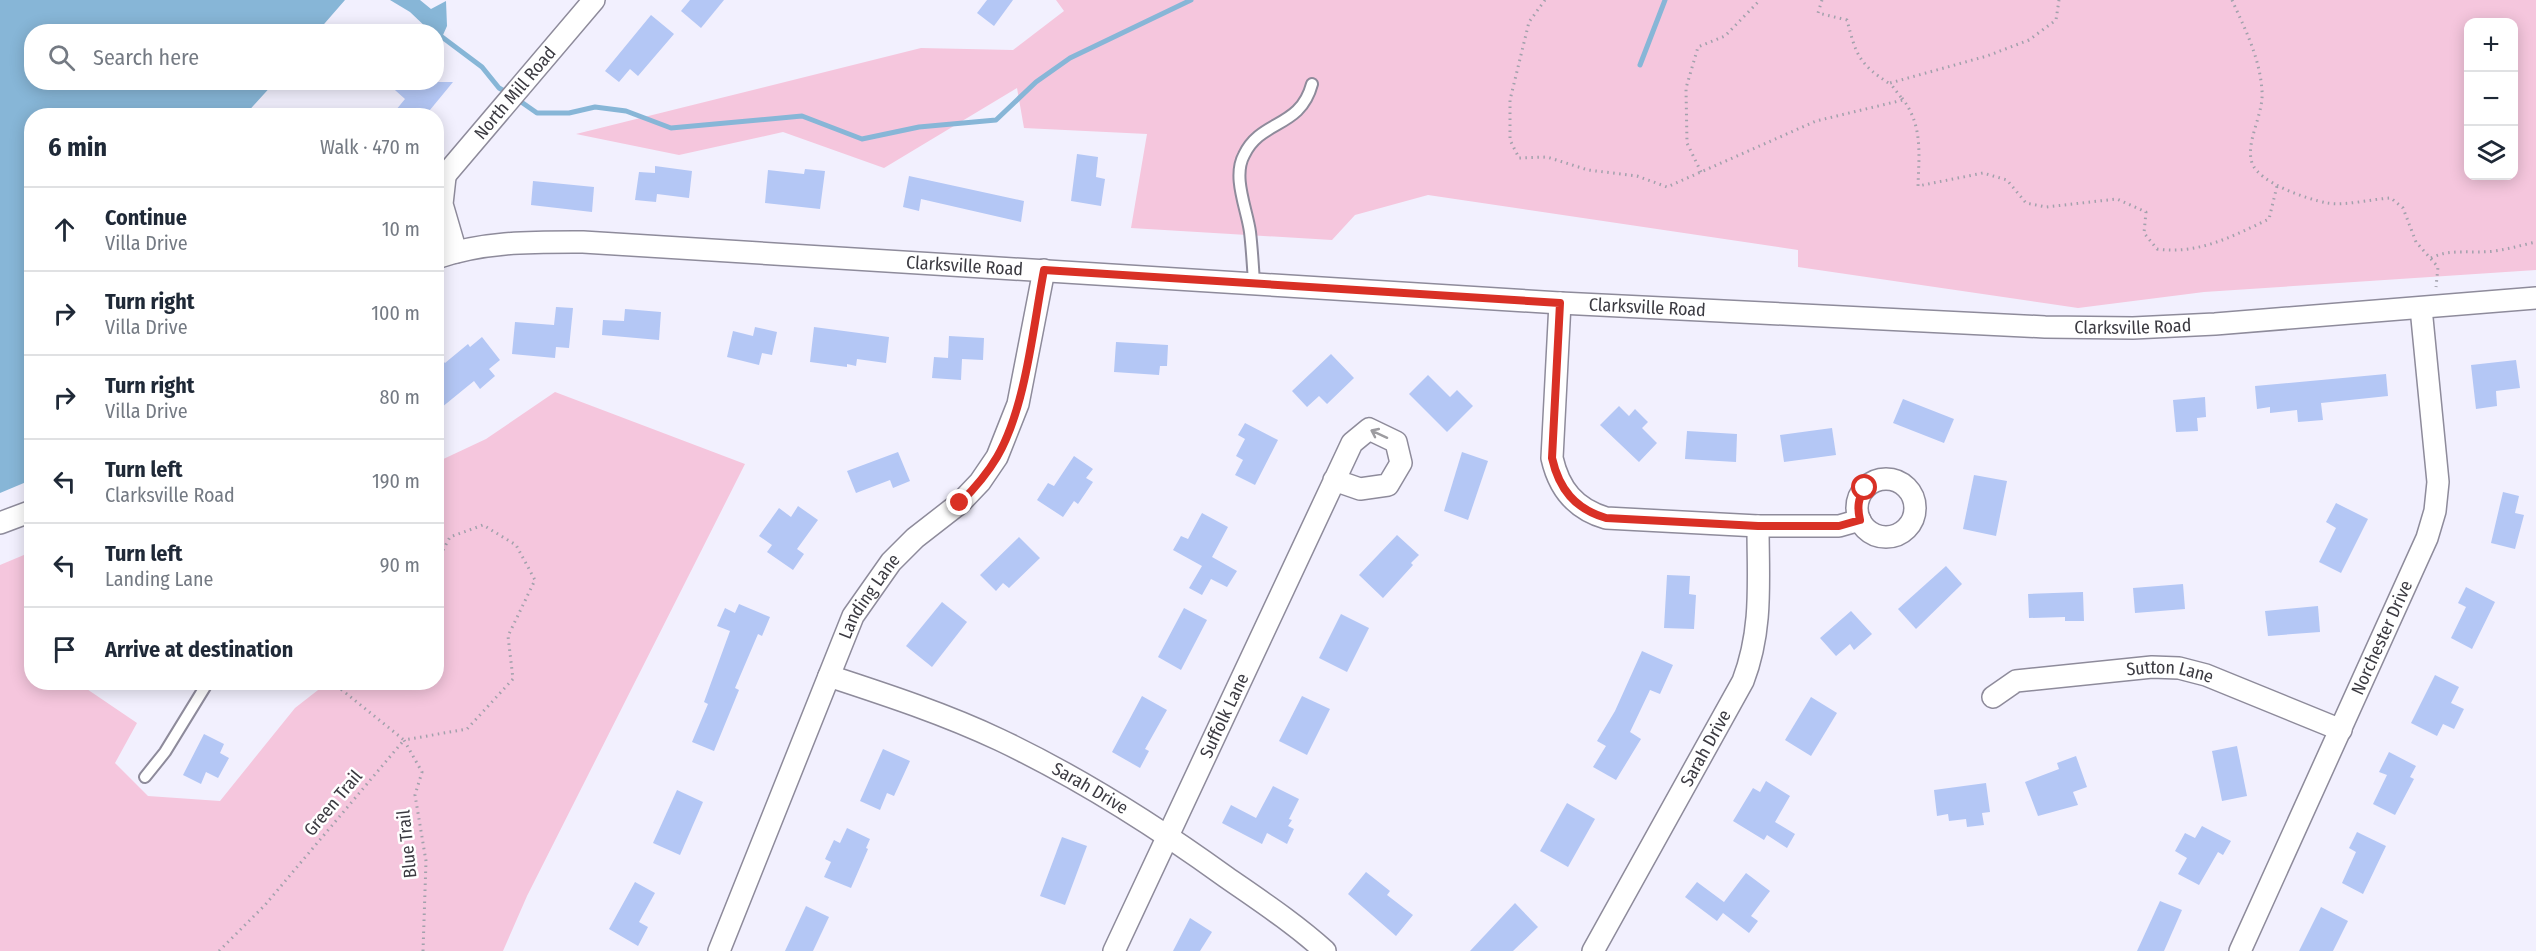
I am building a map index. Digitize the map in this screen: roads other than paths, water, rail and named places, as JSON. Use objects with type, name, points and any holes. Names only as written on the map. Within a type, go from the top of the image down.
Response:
[{"type":"street","name":"North Mill Road","points":[[444,178],[594,0]]},
{"type":"street","points":[[444,230],[446,255]]},
{"type":"street","name":"Clarksville Road","points":[[446,255],[518,242],[583,242],[1560,303],[2034,326],[2133,328],[2536,298]]},
{"type":"street","name":"Landing Lane","points":[[719,951],[853,616],[870,588],[891,562],[915,538],[960,503],[980,482],[997,457],[1018,404],[1044,270]]},
{"type":"street","points":[[1560,303],[1552,458],[1556,475],[1564,491],[1576,504],[1592,514],[1606,518],[1758,526],[1839,526],[1860,520]]},
{"type":"street","name":"Norchester Drive","points":[[2240,951],[2427,538],[2435,511],[2436,456],[2421,308]]},
{"type":"street","name":"Suffolk Lane","points":[[1114,951],[1167,834],[1334,480],[1352,443],[1369,429],[1396,442],[1401,462],[1388,485],[1360,489],[1334,480]]},
{"type":"street","points":[[0,523],[24,514]]},
{"type":"street","name":"Sarah Drive","points":[[1593,951],[1743,681],[1753,654],[1758,629],[1758,526]]},
{"type":"street","name":"Sutton Lane","points":[[1993,697],[2016,681],[2152,667],[2179,668],[2206,675],[2341,730]]},
{"type":"street","name":"Sarah Drive","points":[[829,676],[932,711],[998,739],[1063,771],[1167,834],[1324,951]]},
{"type":"lane","points":[[1254,283],[1250,232],[1241,186],[1243,155],[1270,128],[1295,115],[1308,100],[1312,84]]},
{"type":"lane","points":[[145,777],[165,752],[203,690]]},
{"type":"water","points":[[0,0],[345,0],[324,24],[24,24],[24,90],[268,90],[251,108],[24,108],[24,483],[0,493]]},
{"type":"water","points":[[390,0],[420,0],[431,9],[446,1],[447,26],[444,33],[444,24],[423,24],[410,12]]},
{"type":"waterway","points":[[517,99],[537,113],[569,113],[595,107],[626,111],[671,128],[802,116],[862,139],[919,127],[996,120],[1036,82],[1070,58],[1191,0]]},
{"type":"waterway","points":[[1640,65],[1665,0]]},
{"type":"waterway","points":[[444,38],[482,67],[499,88],[510,94]]}]
